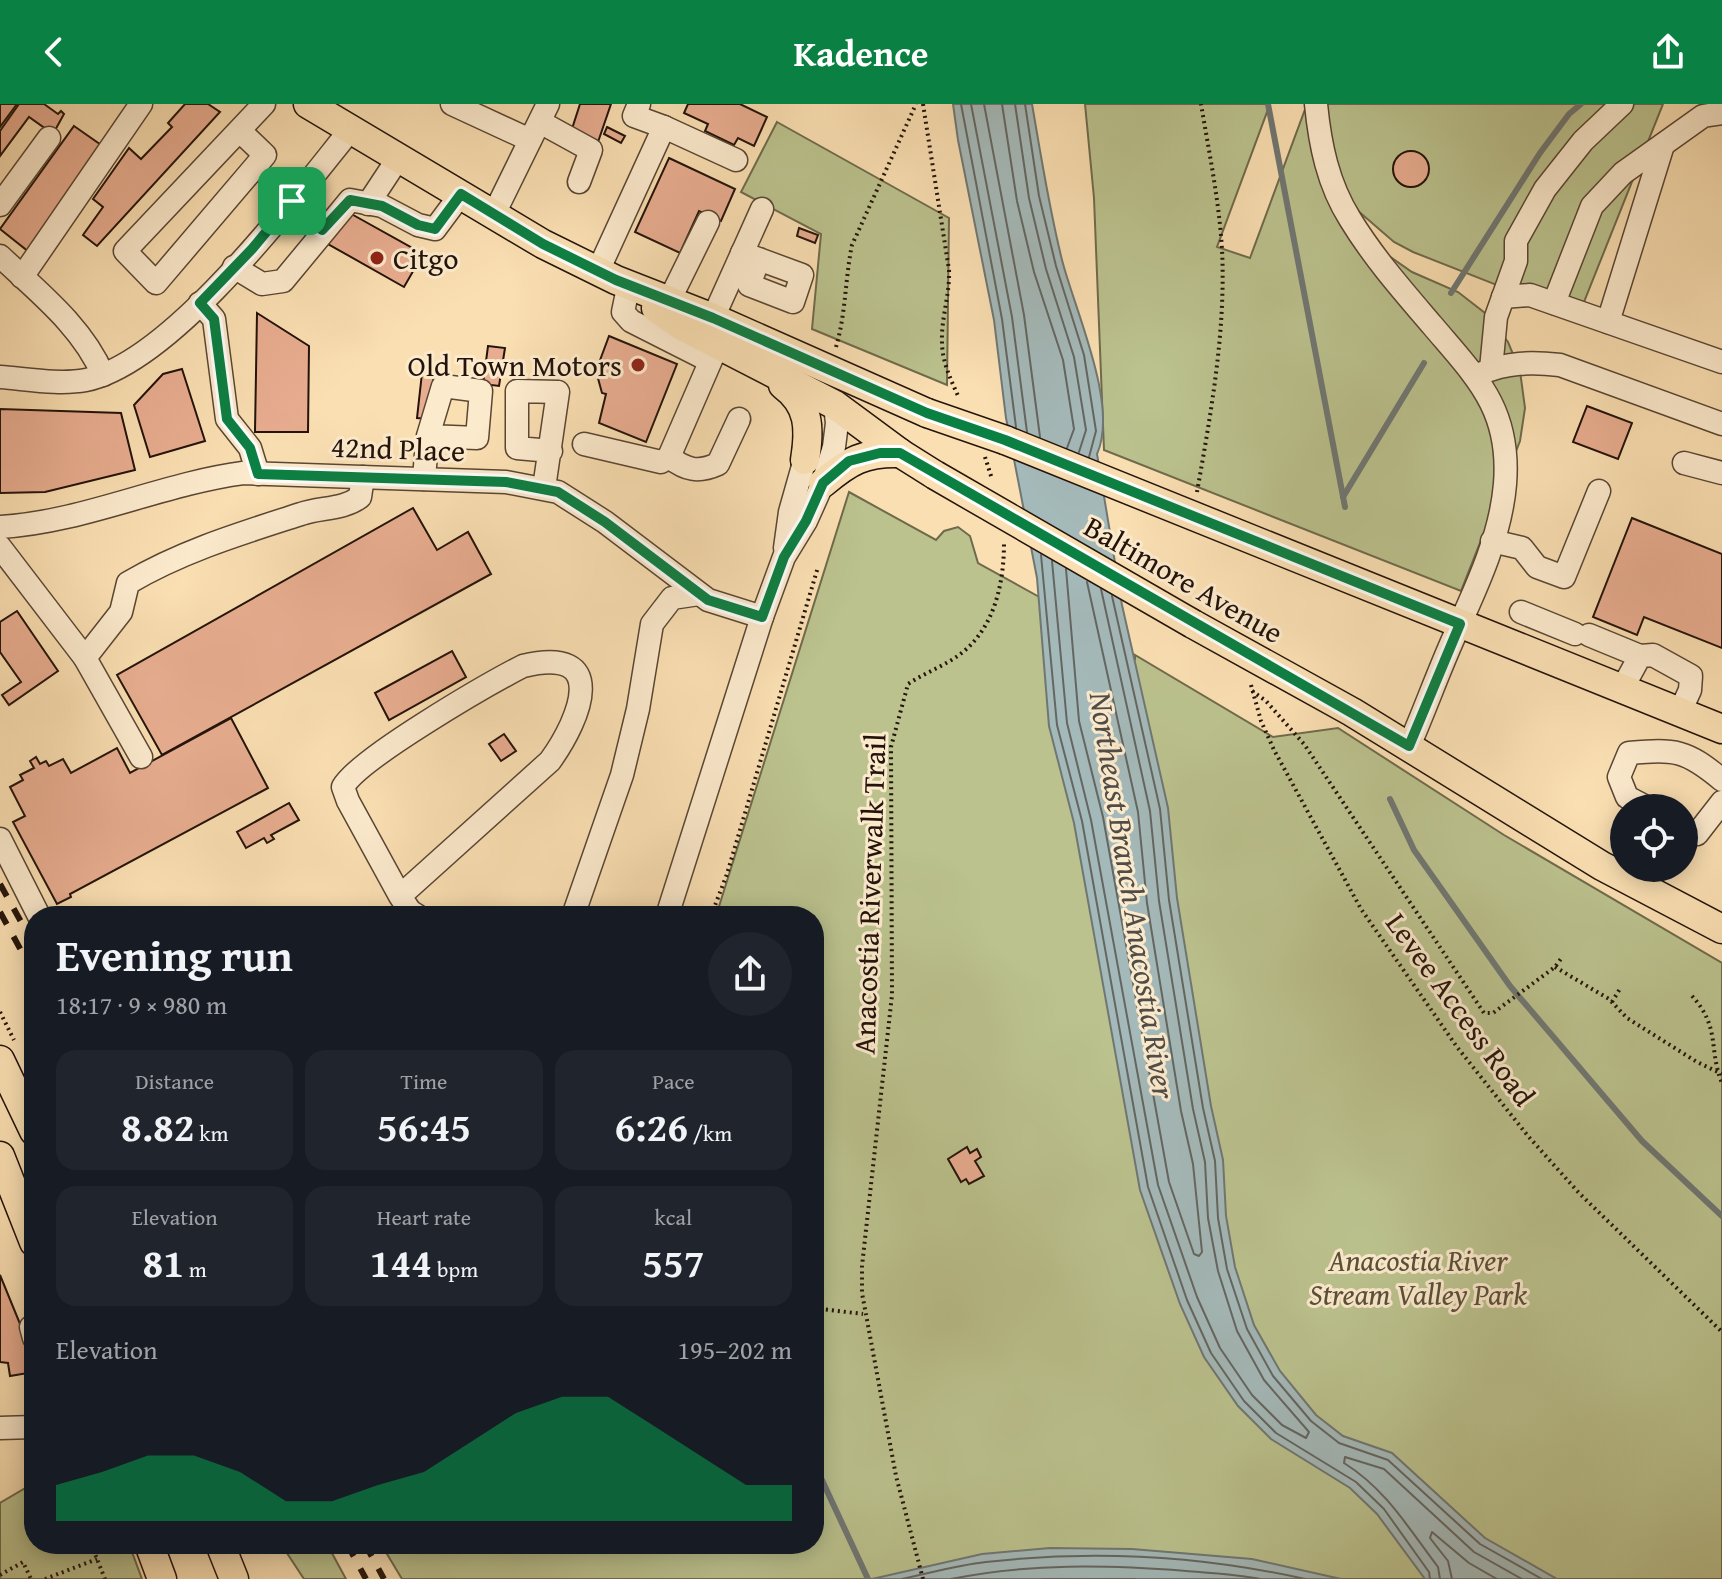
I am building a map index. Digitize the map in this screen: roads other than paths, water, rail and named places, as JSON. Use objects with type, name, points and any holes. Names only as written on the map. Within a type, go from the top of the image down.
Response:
[{"type":"main road","name":"Baltimore Avenue","points":[[308,104],[543,244],[614,280],[678,324],[835,405],[935,475],[1409,746],[1602,866],[1722,929]]},
{"type":"main road","name":"Baltimore Avenue","points":[[614,280],[670,299],[714,341],[786,349],[927,413],[1005,440],[1722,729]]},
{"type":"main road","points":[[786,349],[819,373],[831,390],[835,405],[864,392],[883,394]]},
{"type":"main road","points":[[757,365],[794,393],[807,414],[809,435],[805,460]]},
{"type":"main road","points":[[823,483],[849,461],[880,453],[900,453]]},
{"type":"main road","points":[[0,1060],[24,1110]]},
{"type":"main road","points":[[2,1166],[24,1218]]},
{"type":"main road","points":[[153,1554],[162,1579]]},
{"type":"main road","points":[[224,1554],[234,1579]]},
{"type":"street","points":[[22,277],[141,104]]},
{"type":"street","points":[[240,131],[265,155],[156,283],[125,251],[264,104]]},
{"type":"street","points":[[452,104],[539,122],[591,150],[579,182]]},
{"type":"street","points":[[639,104],[634,116],[736,160]]},
{"type":"street","points":[[1316,104],[1327,167],[1350,219],[1393,279],[1484,372],[1505,450],[1505,486],[1492,541],[1409,746]]},
{"type":"street","points":[[1484,372],[1496,317],[1516,261],[1516,241],[1545,189],[1583,141],[1622,104]]},
{"type":"street","points":[[1554,303],[1592,206],[1623,173],[1703,116],[1722,113]]},
{"type":"street","points":[[494,214],[539,122]]},
{"type":"street","points":[[614,280],[664,127]]},
{"type":"street","points":[[0,377],[73,381],[103,375],[153,345],[234,267],[351,129]]},
{"type":"street","points":[[0,205],[49,138]]},
{"type":"street","points":[[1608,322],[1663,145]]},
{"type":"street","points":[[368,204],[399,157]]},
{"type":"street","points":[[234,267],[262,284],[283,281],[322,230],[350,200],[382,206],[418,225],[435,229],[461,194]]},
{"type":"street","points":[[292,201],[322,230]]},
{"type":"street","points":[[584,444],[647,460],[661,462],[669,457],[751,256],[762,209]]},
{"type":"street","points":[[670,299],[708,222]]},
{"type":"street","points":[[0,256],[79,333],[93,352],[103,375]]},
{"type":"street","points":[[1503,297],[1530,295],[1722,362]]},
{"type":"street","points":[[200,303],[214,319],[227,419],[250,448],[258,474]]},
{"type":"street","points":[[1484,372],[1533,362],[1560,365],[1722,424]]},
{"type":"street","points":[[784,557],[790,512],[816,424],[835,405]]},
{"type":"street","points":[[670,906],[762,617],[784,557],[806,521],[823,483],[834,447],[835,405]]},
{"type":"street","points":[[669,457],[681,467],[702,471],[718,464],[739,419]]},
{"type":"street","points":[[424,479],[428,436]]},
{"type":"street","points":[[544,488],[551,451]]},
{"type":"street","points":[[1684,463],[1722,473]]},
{"type":"street","name":"42nd Place","points":[[0,527],[83,513],[217,477],[258,474],[506,482],[544,488],[580,504],[699,594],[736,611],[762,617]]},
{"type":"street","points":[[85,658],[121,612],[128,583],[184,553],[305,512],[350,505],[360,497],[363,477]]},
{"type":"street","points":[[1492,541],[1522,548],[1537,567],[1564,577],[1599,491]]},
{"type":"street","points":[[0,547],[85,658],[141,757]]},
{"type":"street","points":[[576,906],[622,775],[638,709],[652,624],[672,598],[699,594]]},
{"type":"street","points":[[1521,612],[1640,656],[1653,655],[1691,676],[1690,690],[1680,712]]},
{"type":"street","points":[[1532,653],[1546,622]]},
{"type":"street","points":[[1622,689],[1640,656]]},
{"type":"street","points":[[400,896],[550,761],[579,708],[579,677],[571,667],[548,660],[523,666],[373,758],[347,779],[344,792],[400,896],[407,906]]},
{"type":"street","points":[[1694,757],[1722,737]]},
{"type":"street","points":[[1626,794],[1619,777],[1629,753],[1665,750],[1694,757],[1722,780]]},
{"type":"street","points":[[1698,833],[1722,802]]},
{"type":"street","points":[[0,839],[34,906]]},
{"type":"street","points":[[0,1428],[24,1427]]},
{"type":"water","name":"Northeast Branch Anacostia River","points":[[953,104],[1032,104],[1062,260],[1099,385],[1103,410],[1097,454],[1122,605],[1168,808],[1177,898],[1211,1106],[1223,1160],[1226,1216],[1235,1267],[1254,1325],[1280,1371],[1316,1415],[1343,1436],[1392,1453],[1485,1538],[1557,1579],[1425,1579],[1377,1514],[1350,1488],[1271,1439],[1238,1406],[1204,1357],[1180,1304],[1140,1190],[1074,823],[1049,726],[1037,578],[1006,418],[994,320]]},
{"type":"water","points":[[1050,1548],[1132,1549],[1252,1559],[1341,1579],[872,1579],[982,1554]]},
{"type":"waterway","points":[[1268,104],[1345,507]]},
{"type":"waterway","points":[[1451,293],[1540,153],[1569,114],[1581,104]]},
{"type":"waterway","points":[[1343,497],[1424,363]]},
{"type":"waterway","points":[[1390,799],[1414,850],[1510,986],[1642,1141],[1722,1216]]},
{"type":"waterway","points":[[824,1484],[868,1579]]},
{"type":"railway","points":[[0,884],[24,927]]},
{"type":"railway","points":[[0,912],[24,956]]},
{"type":"railway","points":[[352,1554],[366,1579]]},
{"type":"railway","points":[[370,1554],[384,1579]]},
{"type":"place","name":"Citgo","points":[[377,258]]},
{"type":"place","name":"Old Town Motors","points":[[638,365]]},
{"type":"park label","name":"Anacostia River Stream Valley Park","points":[[1418,1277]]}]
